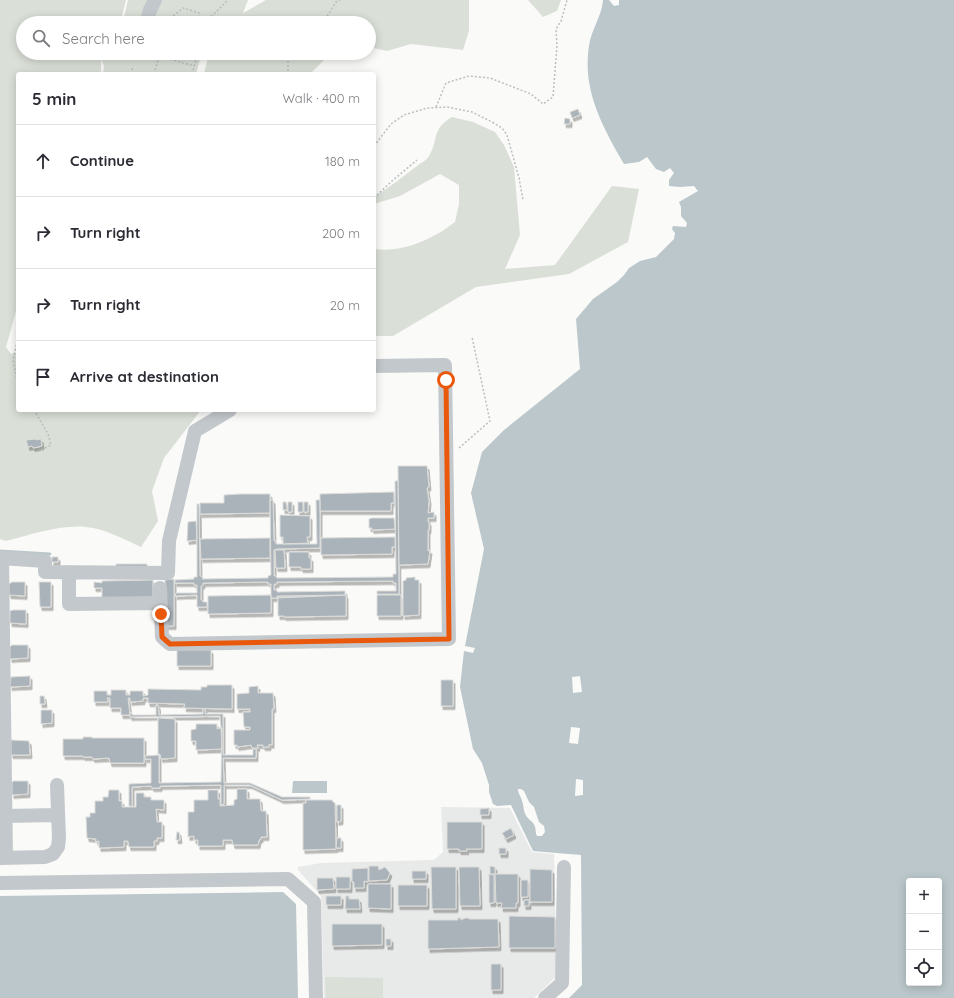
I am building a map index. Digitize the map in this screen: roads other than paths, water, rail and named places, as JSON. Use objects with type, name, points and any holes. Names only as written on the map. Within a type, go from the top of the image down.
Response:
[{"type":"street","points":[[148,16],[156,0]]},
{"type":"street","points":[[160,588],[162,637],[170,644],[449,639],[445,365],[376,366]]},
{"type":"street","points":[[57,785],[59,838],[58,847],[53,854],[44,857],[3,858],[5,816],[1,558],[45,561],[45,572],[168,573],[169,541],[195,431],[227,412]]},
{"type":"street","points":[[69,572],[69,604],[160,603]]},
{"type":"street","points":[[5,816],[58,815]]},
{"type":"street","points":[[545,998],[562,983],[564,867]]},
{"type":"street","points":[[0,883],[288,879],[314,902],[316,998]]},
{"type":"waterway","points":[[0,551],[50,554]]}]
